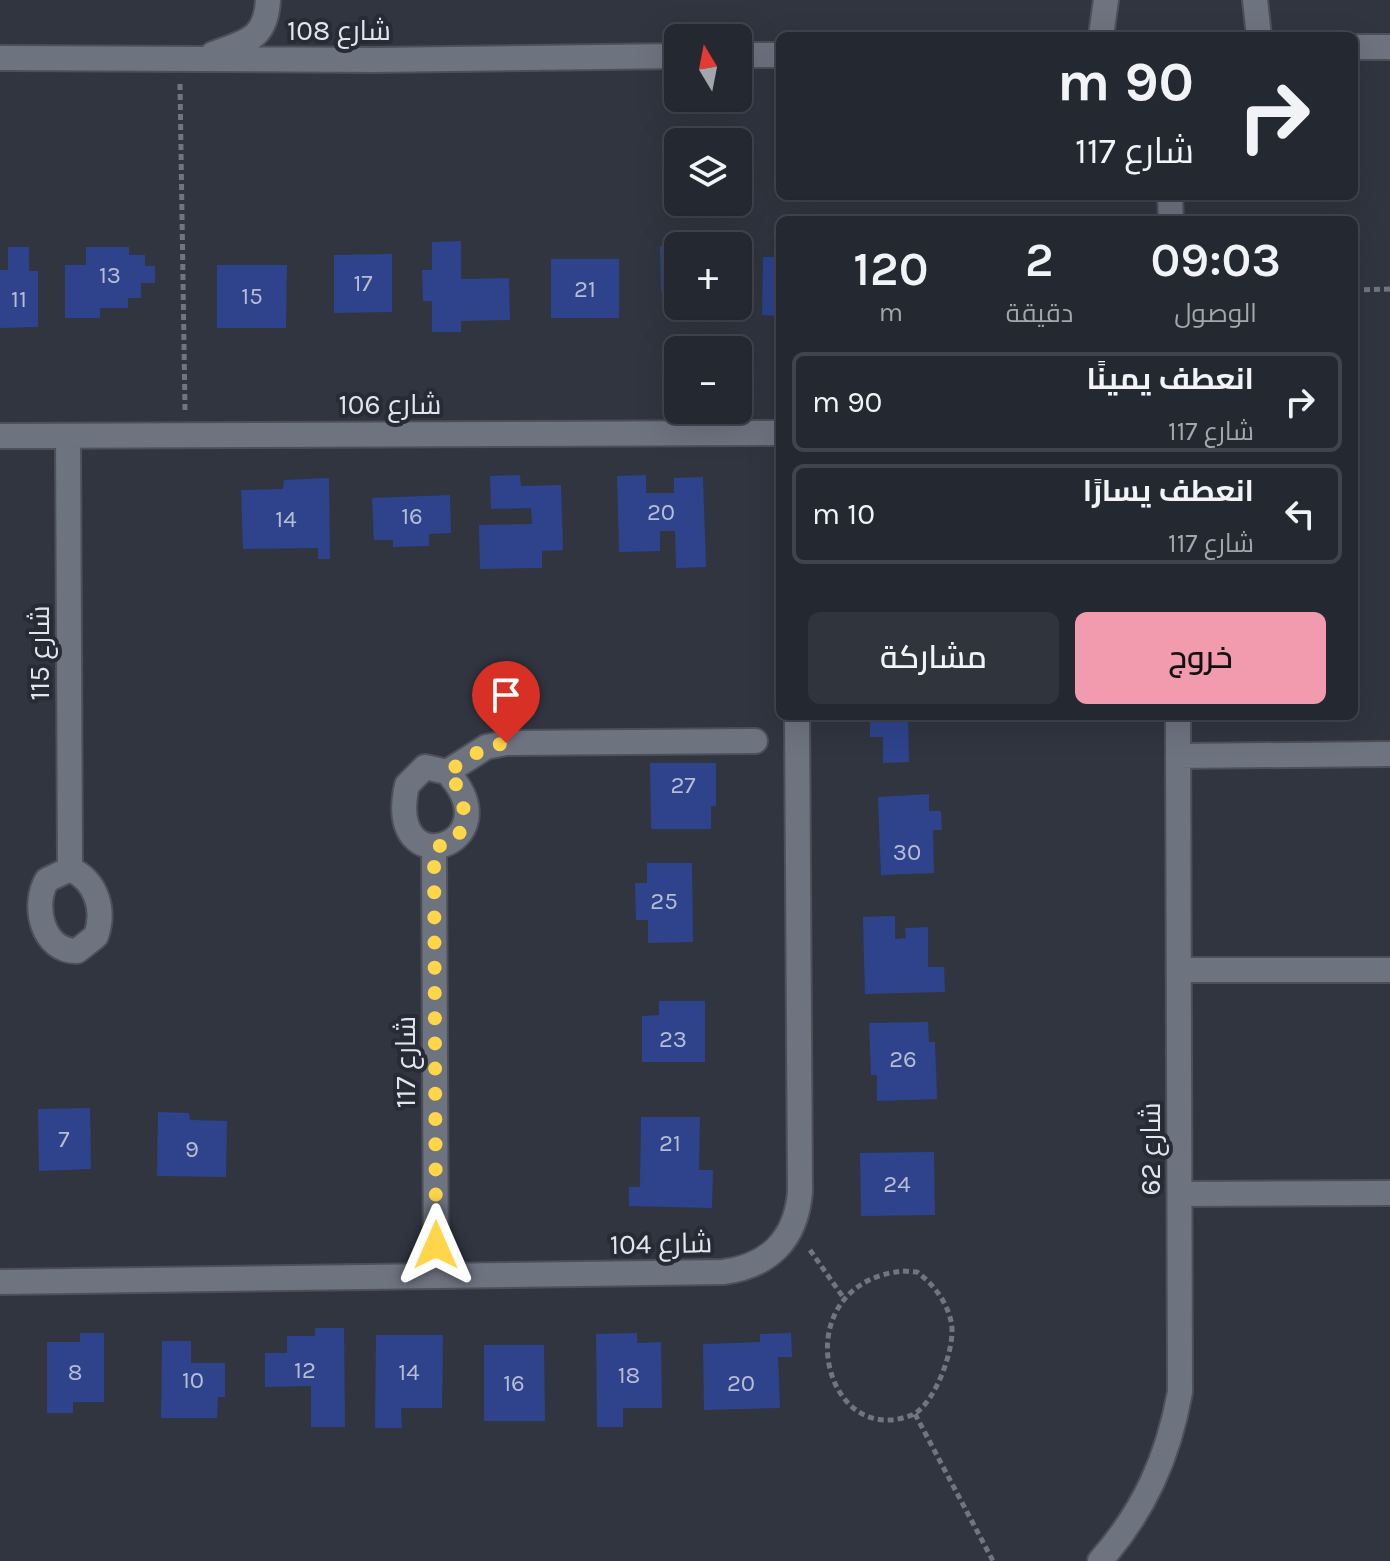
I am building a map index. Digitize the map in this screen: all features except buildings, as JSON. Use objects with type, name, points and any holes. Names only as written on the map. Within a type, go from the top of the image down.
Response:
[{"type":"street","points":[[190,59],[256,36],[266,21],[268,0]]},
{"type":"street","points":[[1102,32],[1106,0]]},
{"type":"street","points":[[1255,0],[1259,32]]},
{"type":"street","points":[[1358,47],[1390,47]]},
{"type":"street","points":[[752,55],[776,55]]},
{"type":"street","name":"شارع 108","points":[[0,58],[664,56]]},
{"type":"street","name":"شارع 106","points":[[0,436],[776,433]]},
{"type":"street","name":"شارع 115","points":[[68,436],[70,869]]},
{"type":"street","points":[[793,1227],[800,1192],[797,720]]},
{"type":"street","name":"شارع 62","points":[[1100,1561],[1139,1511],[1166,1453],[1175,1423],[1181,1351],[1178,720]]},
{"type":"street","points":[[447,772],[486,747],[506,743],[755,741]]},
{"type":"street","points":[[1178,756],[1390,754]]},
{"type":"street","points":[[437,767],[447,772],[461,796],[464,823],[456,840],[434,848],[411,830],[404,797],[407,785],[418,771],[437,767]]},
{"type":"street","name":"شارع 117","points":[[434,848],[436,1276]]},
{"type":"street","points":[[1180,970],[1390,970]]},
{"type":"street","points":[[1181,1194],[1390,1193]]},
{"type":"street","name":"شارع 104","points":[[0,1282],[741,1270],[772,1255],[793,1227]]},
{"type":"path","points":[[185,435],[190,59]]},
{"type":"path","points":[[1358,290],[1390,289]]},
{"type":"path","points":[[793,1227],[843,1297]]},
{"type":"path","points":[[917,1272],[938,1292],[951,1320],[953,1335],[943,1371],[915,1414],[888,1420],[855,1410],[841,1396],[830,1365],[828,1349],[835,1312],[853,1287],[877,1275],[917,1272]]},
{"type":"path","points":[[915,1414],[993,1561]]},
{"type":"route","points":[[436,1245],[434,848],[449,846],[456,840],[464,823],[464,805],[447,772],[486,747],[506,743]]}]
